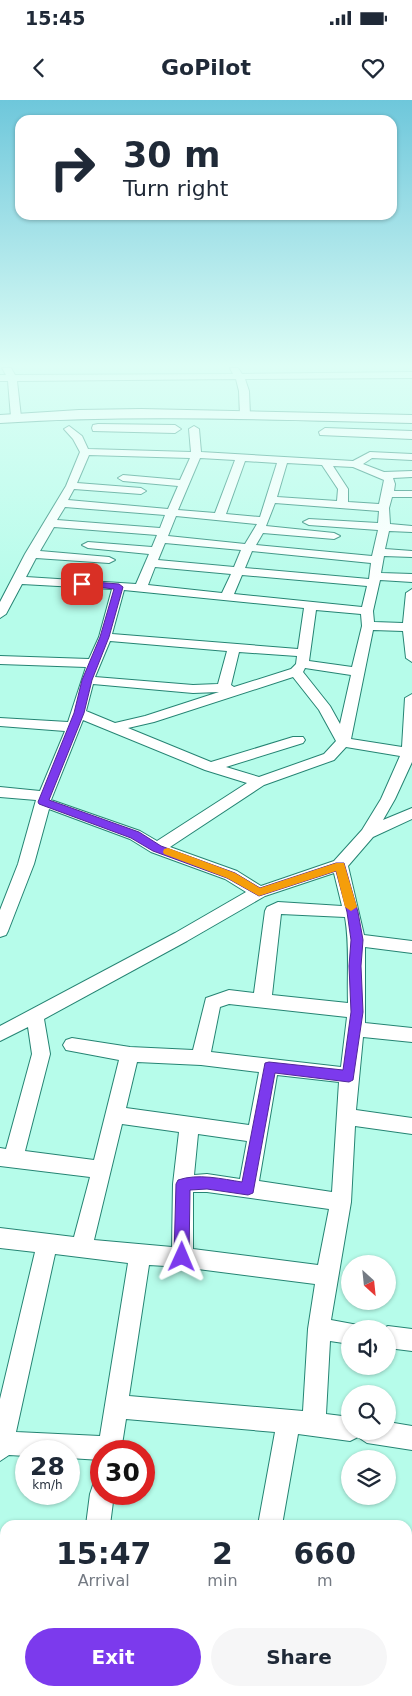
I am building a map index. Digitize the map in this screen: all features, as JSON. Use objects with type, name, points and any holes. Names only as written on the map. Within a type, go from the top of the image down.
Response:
[{"type":"street","points":[[79,442],[85,452],[127,466],[145,480],[185,484]]},
{"type":"street","points":[[140,589],[196,455],[195,442]]},
{"type":"street","points":[[0,614],[31,554],[71,486],[85,452]]},
{"type":"street","points":[[127,466],[196,455],[355,464],[383,475],[389,479],[390,484],[384,508],[384,528],[375,580],[367,611],[368,626],[343,742],[330,757],[259,782],[157,848]]},
{"type":"street","points":[[355,464],[370,455],[412,457]]},
{"type":"street","points":[[220,516],[241,459]]},
{"type":"street","points":[[226,598],[248,548],[262,525],[272,500],[283,460]]},
{"type":"street","points":[[326,463],[343,489],[342,505]]},
{"type":"street","points":[[117,489],[127,466]]},
{"type":"street","points":[[383,475],[412,474]]},
{"type":"street","points":[[135,508],[145,480]]},
{"type":"street","points":[[71,486],[141,491]]},
{"type":"street","points":[[387,494],[412,494]]},
{"type":"street","points":[[272,500],[384,508]]},
{"type":"street","points":[[307,527],[312,502]]},
{"type":"street","points":[[62,503],[220,516],[262,525],[334,530],[384,528],[412,530]]},
{"type":"street","points":[[50,523],[164,535],[248,548],[330,555],[378,556],[412,554]]},
{"type":"street","points":[[81,557],[96,527]]},
{"type":"street","points":[[330,555],[334,530]]},
{"type":"street","points":[[88,545],[157,551]]},
{"type":"street","points":[[104,572],[115,548]]},
{"type":"street","points":[[31,554],[81,557],[104,572],[119,587],[367,611]]},
{"type":"street","points":[[152,563],[375,580],[412,578]]},
{"type":"street","points":[[0,588],[16,583],[104,572]]},
{"type":"street","points":[[0,931],[26,864],[45,799],[79,713],[87,680],[105,637],[119,587]]},
{"type":"street","points":[[412,593],[408,627],[412,658]]},
{"type":"street","points":[[311,606],[301,663],[343,742]]},
{"type":"street","points":[[368,626],[408,627]]},
{"type":"street","points":[[105,637],[234,647],[301,663],[358,672]]},
{"type":"street","points":[[224,688],[234,647]]},
{"type":"street","points":[[0,660],[94,663]]},
{"type":"street","points":[[114,727],[149,719],[248,687],[301,663]]},
{"type":"street","points":[[87,680],[193,689],[248,687]]},
{"type":"street","points":[[0,1034],[259,892],[340,865],[368,833],[388,799],[408,753],[412,698]]},
{"type":"street","points":[[79,713],[210,766],[259,782]]},
{"type":"street","points":[[0,722],[73,727]]},
{"type":"street","points":[[210,766],[298,740]]},
{"type":"street","points":[[343,742],[408,753]]},
{"type":"street","points":[[0,792],[45,799],[135,835],[157,848],[231,875],[259,892]]},
{"type":"street","points":[[368,833],[412,813]]},
{"type":"street","points":[[314,1424],[320,1329],[327,1276],[341,1202],[349,1076],[356,1020],[355,966],[357,940],[340,865]]},
{"type":"street","points":[[262,1001],[273,911],[278,908],[352,912]]},
{"type":"street","points":[[357,940],[412,948]]},
{"type":"street","points":[[201,1058],[212,1003],[218,999],[229,997],[262,1001],[356,1020],[412,1035]]},
{"type":"street","points":[[35,1016],[41,1054],[6,1158],[101,1170]]},
{"type":"street","points":[[72,1045],[130,1054],[201,1058],[349,1076]]},
{"type":"street","points":[[82,1248],[130,1054]]},
{"type":"street","points":[[248,1189],[269,1067]]},
{"type":"street","points":[[115,1115],[258,1134]]},
{"type":"street","points":[[346,1117],[412,1126]]},
{"type":"street","points":[[182,1257],[183,1184],[189,1125]]},
{"type":"street","points":[[183,1184],[207,1183],[341,1202]]},
{"type":"street","points":[[0,1238],[140,1255],[182,1257],[327,1276]]},
{"type":"street","points":[[47,1244],[1,1446],[90,1449]]},
{"type":"street","points":[[110,1440],[140,1255]]},
{"type":"street","points":[[320,1329],[341,1331]]},
{"type":"street","points":[[396,1338],[412,1340]]},
{"type":"street","points":[[115,1406],[289,1421],[341,1428]]},
{"type":"street","points":[[271,1520],[289,1421]]},
{"type":"street","points":[[396,1436],[412,1438]]},
{"type":"street","points":[[99,1520],[101,1505]]},
{"type":"slow traffic","points":[[168,852],[231,875],[259,892],[340,865],[351,907]]},
{"type":"route","points":[[82,584],[119,587],[105,637],[87,680],[79,713],[43,802],[135,835],[157,848],[231,875],[259,892],[340,865],[357,940],[355,966],[357,1012],[349,1076],[269,1067],[248,1189],[207,1183],[183,1184],[182,1257]]}]
